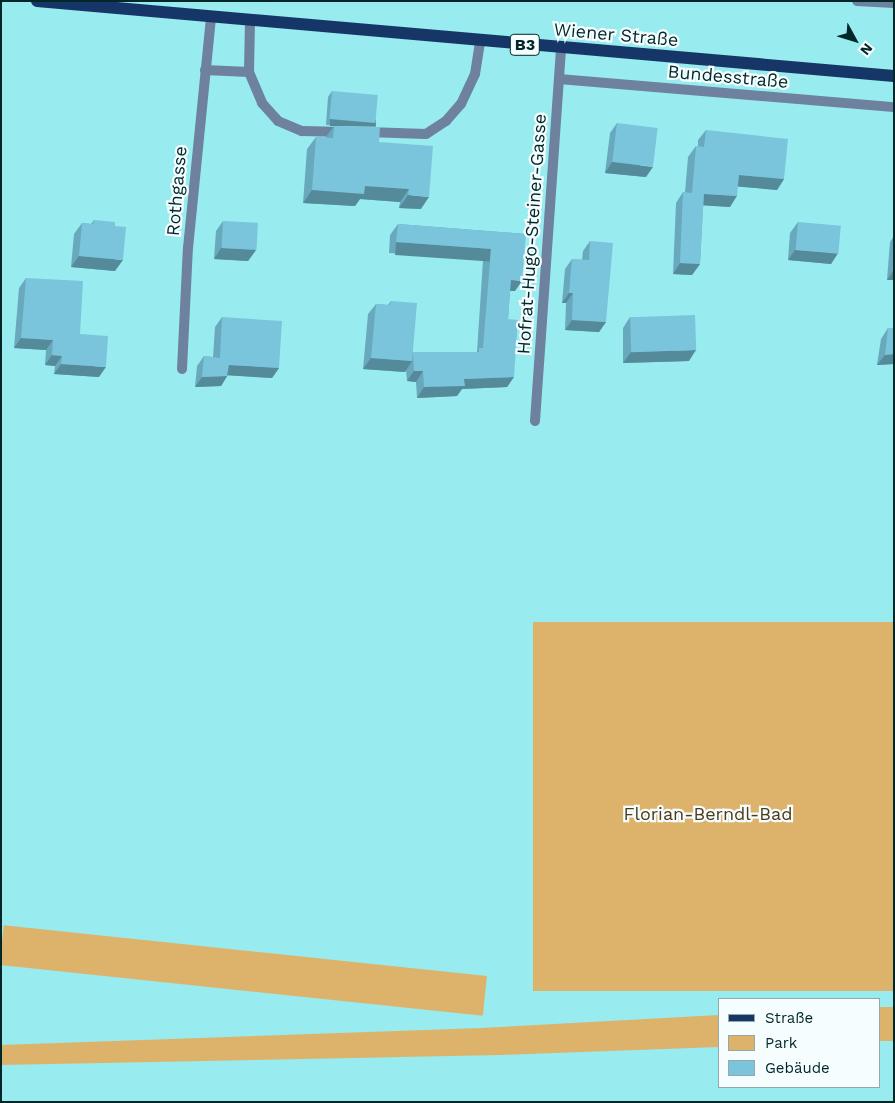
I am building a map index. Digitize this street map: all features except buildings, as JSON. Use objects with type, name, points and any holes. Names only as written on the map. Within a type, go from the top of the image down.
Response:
[{"type":"main road","name":"Wiener Straße","points":[[37,1],[561,49],[894,76]]},
{"type":"street","points":[[857,1],[894,3]]},
{"type":"street","name":"Rothgasse","points":[[182,369],[188,248],[211,16]]},
{"type":"street","points":[[250,20],[248,72],[262,103],[278,121],[302,130],[426,134],[446,121],[461,104],[475,74],[480,41]]},
{"type":"street","name":"Hofrat-Hugo-Steiner-Gasse","points":[[535,421],[561,49]]},
{"type":"street","points":[[205,70],[248,72]]},
{"type":"street","name":"Bundesstraße","points":[[559,79],[894,107]]},
{"type":"green space","name":"Florian-Berndl-Bad","points":[[533,622],[894,622],[894,991],[533,991]]},
{"type":"green space","points":[[4,925],[487,976],[483,1016],[1,965]]},
{"type":"green space","points":[[880,1007],[894,1007],[894,1041],[880,1041]]},
{"type":"green space","points":[[718,1015],[718,1047],[501,1055],[1,1065],[1,1045],[481,1028]]}]
